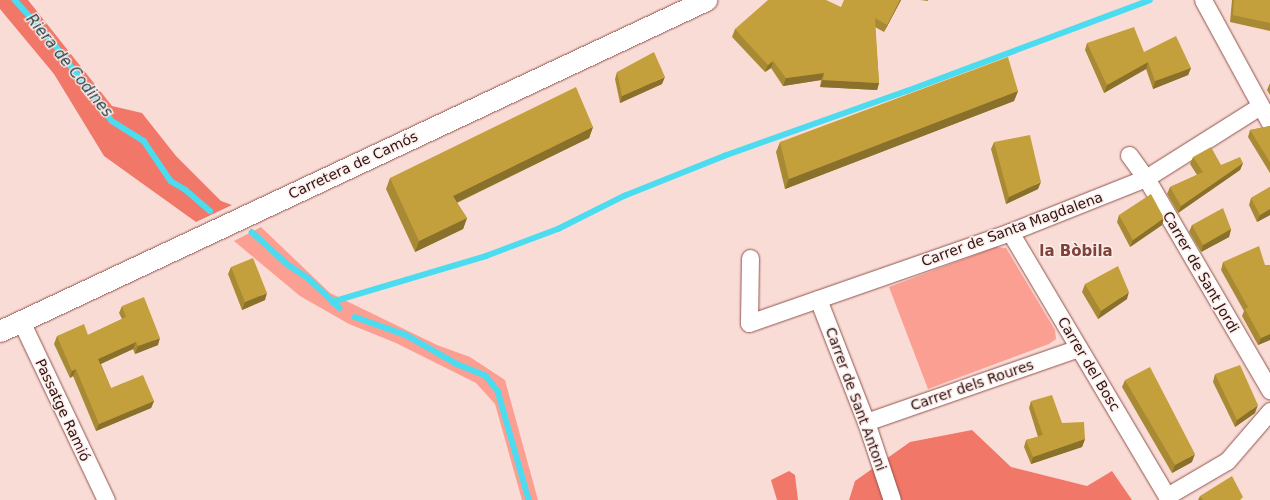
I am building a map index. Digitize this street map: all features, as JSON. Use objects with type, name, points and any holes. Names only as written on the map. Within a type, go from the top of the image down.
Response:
[{"type":"street","name":"Carretera de Camós","points":[[0,331],[706,0]]},
{"type":"street","points":[[1203,0],[1270,123]]},
{"type":"street","name":"Carrer de Santa Magdalena","points":[[750,258],[749,322],[1010,232],[1146,178],[1260,106]]},
{"type":"street","name":"Carrer de Sant Jordi","points":[[1129,155],[1146,178],[1270,390]]},
{"type":"street","name":"Carrer del Bosc","points":[[1010,232],[1167,496],[1227,461],[1270,411]]},
{"type":"street","name":"Carrer de Sant Antoni","points":[[818,299],[866,422],[892,500]]},
{"type":"street","name":"Passatge Ramió","points":[[21,321],[106,500]]},
{"type":"street","name":"Carrer dels Roures","points":[[866,422],[1079,348]]},
{"type":"shaded area","points":[[0,0],[28,0],[112,106],[142,113],[176,156],[221,201],[232,205],[196,222],[104,156],[54,74],[0,9]]},
{"type":"shaded area","points":[[261,227],[330,293],[437,345],[470,357],[505,380],[538,500],[522,500],[495,404],[476,383],[396,343],[349,324],[300,296],[234,241]]},
{"type":"shaded area","points":[[996,247],[1006,248],[1055,330],[1056,339],[1049,344],[928,389],[889,287]]},
{"type":"shaded area","points":[[972,430],[1011,467],[1087,486],[1112,471],[1132,500],[849,500],[855,481],[910,442]]},
{"type":"shaded area","points":[[789,471],[795,475],[798,500],[777,500],[771,480]]},
{"type":"building","points":[[768,0],[826,0],[841,7],[844,0],[900,0],[887,25],[875,18],[879,83],[823,80],[824,73],[786,78],[773,61],[768,65],[735,29]]},
{"type":"building","points":[[1234,0],[1270,0],[1270,23],[1233,15]]},
{"type":"building","points":[[1134,27],[1144,52],[1176,36],[1191,68],[1155,81],[1148,62],[1107,85],[1087,43]]},
{"type":"building","points":[[654,52],[665,77],[622,96],[617,72]]},
{"type":"building","points":[[1008,57],[1018,91],[789,179],[780,142]]},
{"type":"building","points":[[576,87],[593,127],[453,196],[467,218],[419,241],[390,178]]},
{"type":"building","points":[[1270,126],[1270,162],[1250,130]]},
{"type":"building","points":[[1030,135],[1041,182],[1009,197],[994,142]]},
{"type":"building","points":[[1211,147],[1221,165],[1240,157],[1243,163],[1181,206],[1170,187],[1203,172],[1193,157]]},
{"type":"building","points":[[1270,187],[1270,209],[1260,215],[1251,198]]},
{"type":"building","points":[[1151,194],[1164,218],[1133,240],[1119,215]]},
{"type":"building","points":[[1223,208],[1231,229],[1203,245],[1192,225]]},
{"type":"building","points":[[1259,246],[1265,265],[1270,265],[1270,334],[1261,338],[1245,309],[1248,307],[1223,262]]},
{"type":"building","points":[[253,258],[267,293],[245,302],[231,267]]},
{"type":"building","points":[[1118,266],[1129,292],[1101,311],[1085,284]]},
{"type":"building","points":[[144,297],[160,338],[138,346],[136,342],[98,359],[111,388],[143,375],[154,401],[99,424],[76,369],[72,371],[57,336],[84,324],[88,335],[126,317],[122,306]]},
{"type":"building","points":[[1240,365],[1258,405],[1237,420],[1215,374]]},
{"type":"building","points":[[1150,367],[1195,454],[1175,465],[1125,380]]},
{"type":"building","points":[[1052,395],[1062,423],[1084,422],[1085,439],[1033,457],[1026,440],[1043,435],[1031,401]]},
{"type":"building","points":[[1232,476],[1243,497],[1240,500],[1203,500],[1200,496]]},
{"type":"waterway","name":"Riera de Codines","points":[[15,0],[52,41],[112,121],[144,141],[171,181],[186,190],[210,211]]},
{"type":"waterway","points":[[332,302],[486,256],[558,229],[624,196],[724,156],[907,91],[1150,0]]},
{"type":"waterway","name":"Riera de Codines","points":[[252,232],[287,264],[309,279],[340,308]]},
{"type":"waterway","name":"Riera de Codines","points":[[355,317],[406,335],[457,364],[486,376],[498,391],[529,500]]},
{"type":"district","name":"la Bòbila","points":[[1076,252]]}]
